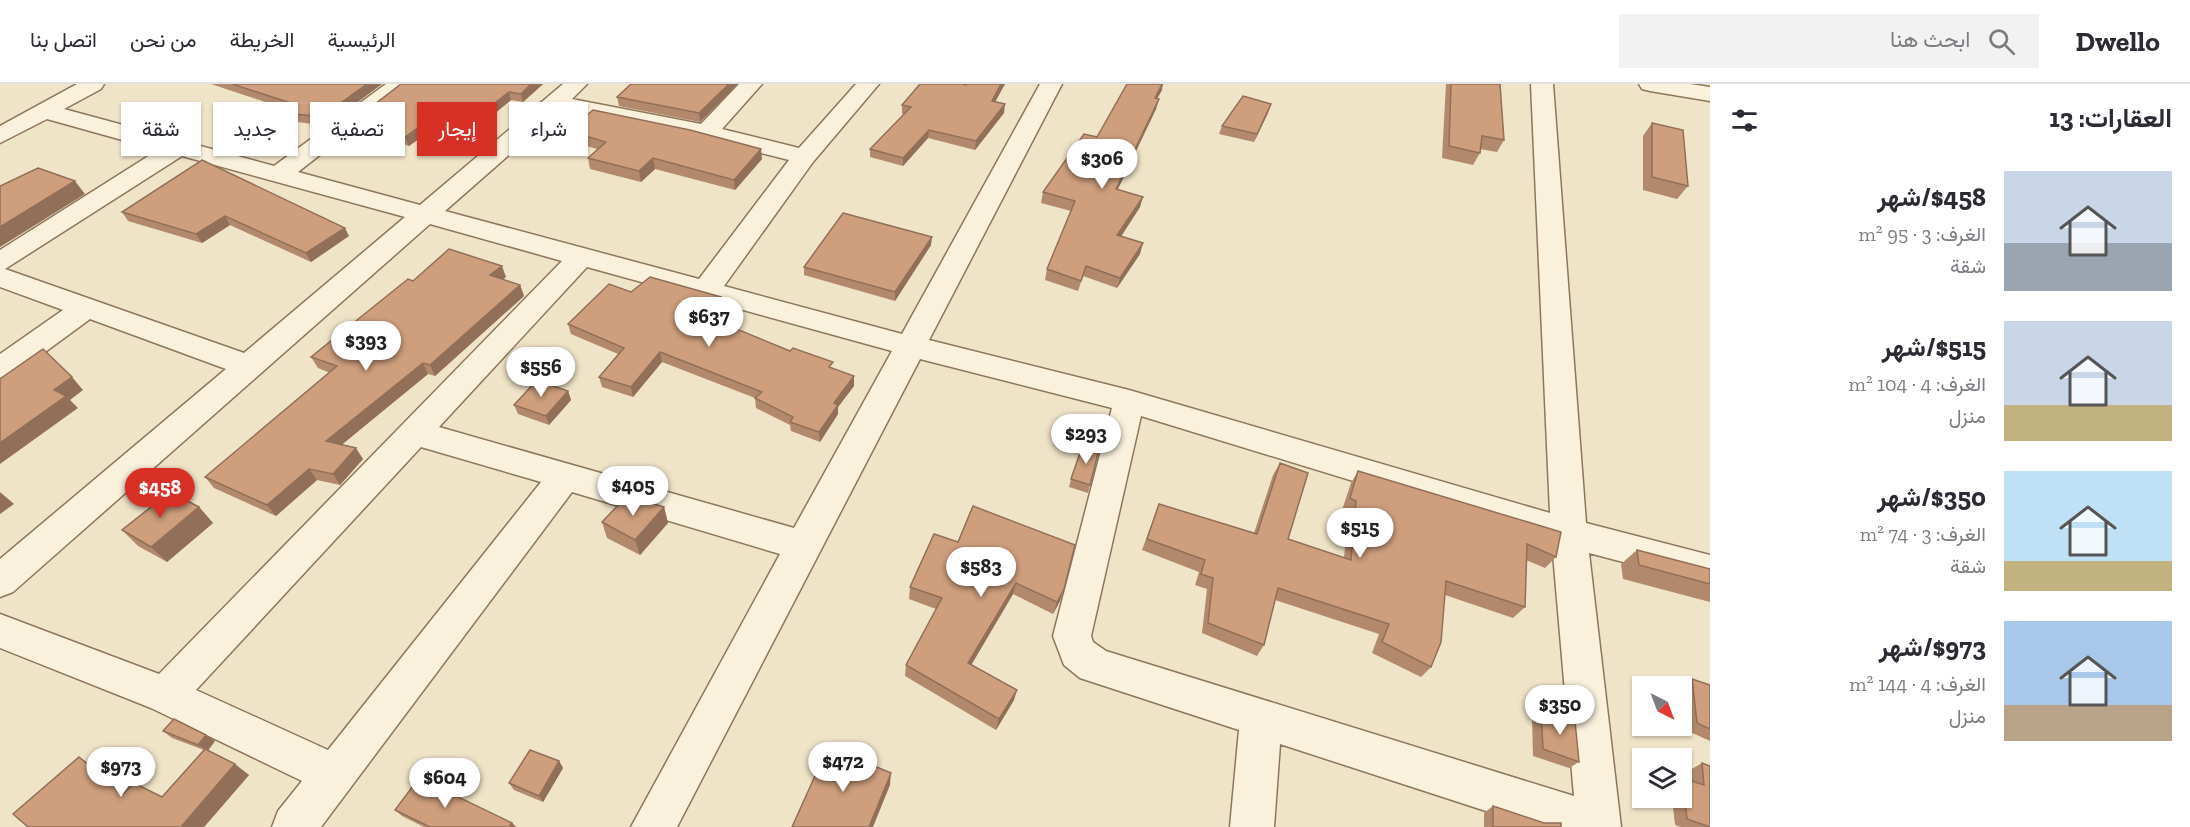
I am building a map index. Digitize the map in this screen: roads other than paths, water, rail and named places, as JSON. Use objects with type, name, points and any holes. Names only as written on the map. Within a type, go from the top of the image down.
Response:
[{"type":"street","points":[[0,136],[93,84]]},
{"type":"street","points":[[279,174],[400,84]]},
{"type":"street","points":[[706,132],[751,84]]},
{"type":"street","points":[[706,290],[804,157],[868,84]]},
{"type":"street","points":[[653,827],[1050,84]]},
{"type":"street","points":[[1129,400],[1072,636],[1078,653],[1094,665],[1599,826],[1569,533],[1542,84]]},
{"type":"street","points":[[1650,84],[1710,94]]},
{"type":"street","points":[[0,581],[566,93],[804,157]]},
{"type":"street","points":[[44,111],[121,132]]},
{"type":"street","points":[[201,153],[910,346],[1129,400],[1569,533],[1710,570]]},
{"type":"street","points":[[0,262],[165,156]]},
{"type":"street","points":[[165,695],[582,256]]},
{"type":"street","points":[[0,277],[250,366]]},
{"type":"street","points":[[0,369],[86,308]]},
{"type":"street","points":[[413,432],[804,546]]},
{"type":"street","points":[[294,827],[565,476]]},
{"type":"street","points":[[0,631],[165,695],[335,775]]},
{"type":"street","points":[[1252,827],[1261,718]]}]
